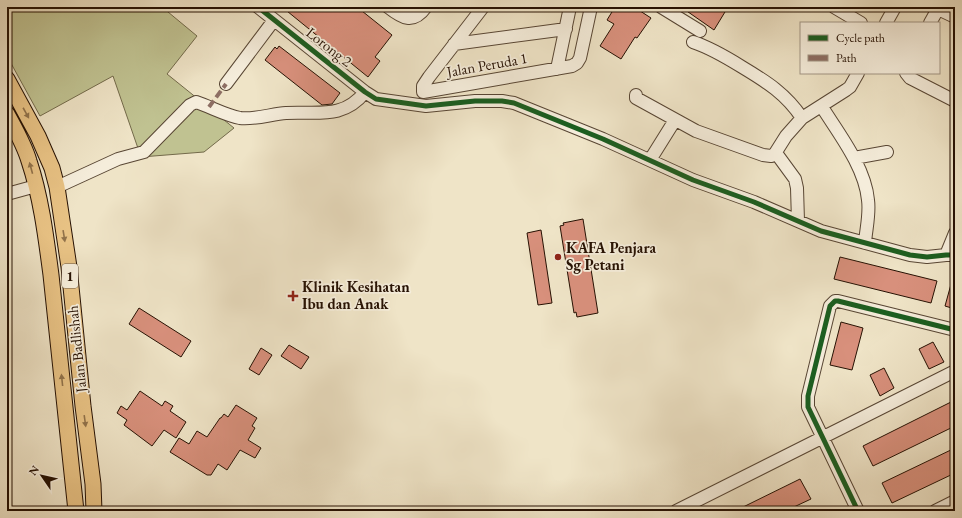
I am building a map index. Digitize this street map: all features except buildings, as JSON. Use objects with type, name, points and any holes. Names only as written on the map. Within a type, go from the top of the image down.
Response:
[{"type":"main road","name":"Jalan Badlishah","points":[[7,79],[44,147],[52,168],[56,187],[69,267],[83,406],[93,484],[94,511]]},
{"type":"main road","name":"Jalan Badlishah","points":[[7,114],[29,160],[36,186],[51,275],[76,511]]},
{"type":"street","name":"Lorong 2","points":[[258,7],[365,92]]},
{"type":"street","points":[[388,7],[403,18],[411,19],[417,16],[426,7]]},
{"type":"street","points":[[454,44],[483,7]]},
{"type":"street","points":[[557,69],[570,7]]},
{"type":"street","name":"Jalan Peruda 1","points":[[454,44],[429,77],[422,92],[572,66],[577,63],[580,58],[591,7]]},
{"type":"street","points":[[661,7],[700,32]]},
{"type":"street","points":[[834,7],[859,22]]},
{"type":"street","points":[[887,22],[895,7]]},
{"type":"street","points":[[930,22],[937,8],[955,17]]},
{"type":"street","points":[[226,84],[274,20]]},
{"type":"street","points":[[454,44],[566,29]]},
{"type":"street","points":[[693,42],[720,53],[768,83],[783,94],[802,118]]},
{"type":"street","points":[[636,95],[636,98],[696,131],[762,155],[771,156],[776,153],[786,136],[802,118],[822,107],[850,87],[857,74]]},
{"type":"street","points":[[907,74],[910,78],[955,101]]},
{"type":"street","points":[[56,187],[118,160],[144,152],[190,105],[196,102],[242,118],[295,113],[321,114],[352,104],[365,92],[376,98],[432,106],[475,101],[508,102],[544,114],[693,180],[754,202],[826,233],[918,256],[927,257],[950,255],[955,233]]},
{"type":"street","points":[[822,107],[854,158],[862,177],[868,201],[865,242]]},
{"type":"street","points":[[650,160],[675,120]]},
{"type":"street","points":[[854,158],[887,152]]},
{"type":"street","points":[[776,153],[795,179],[797,188],[798,221]]},
{"type":"street","points":[[7,194],[36,186]]},
{"type":"street","points":[[858,511],[809,411],[807,402],[830,306],[833,302],[838,301],[955,330]]},
{"type":"street","points":[[676,511],[955,371]]},
{"type":"street","points":[[935,511],[955,502]]},
{"type":"green space","points":[[7,7],[162,7],[197,36],[167,74],[234,128],[204,152],[141,157],[113,76],[40,116],[7,56]]},
{"type":"marked path","points":[[209,107],[226,84]]},
{"type":"cycle path","points":[[258,7],[365,92],[376,99],[426,106],[475,101],[502,101],[514,103],[603,139],[693,180],[754,202],[821,231],[910,255],[927,257],[955,255]]},
{"type":"cycle path","points":[[858,511],[808,407],[808,396],[830,306],[835,301],[838,301],[955,330]]},
{"type":"place","name":"KAFA Penjara Sg Petani","points":[[558,257]]},
{"type":"place","name":"Klinik Kesihatan Ibu dan Anak","points":[[293,296]]}]
